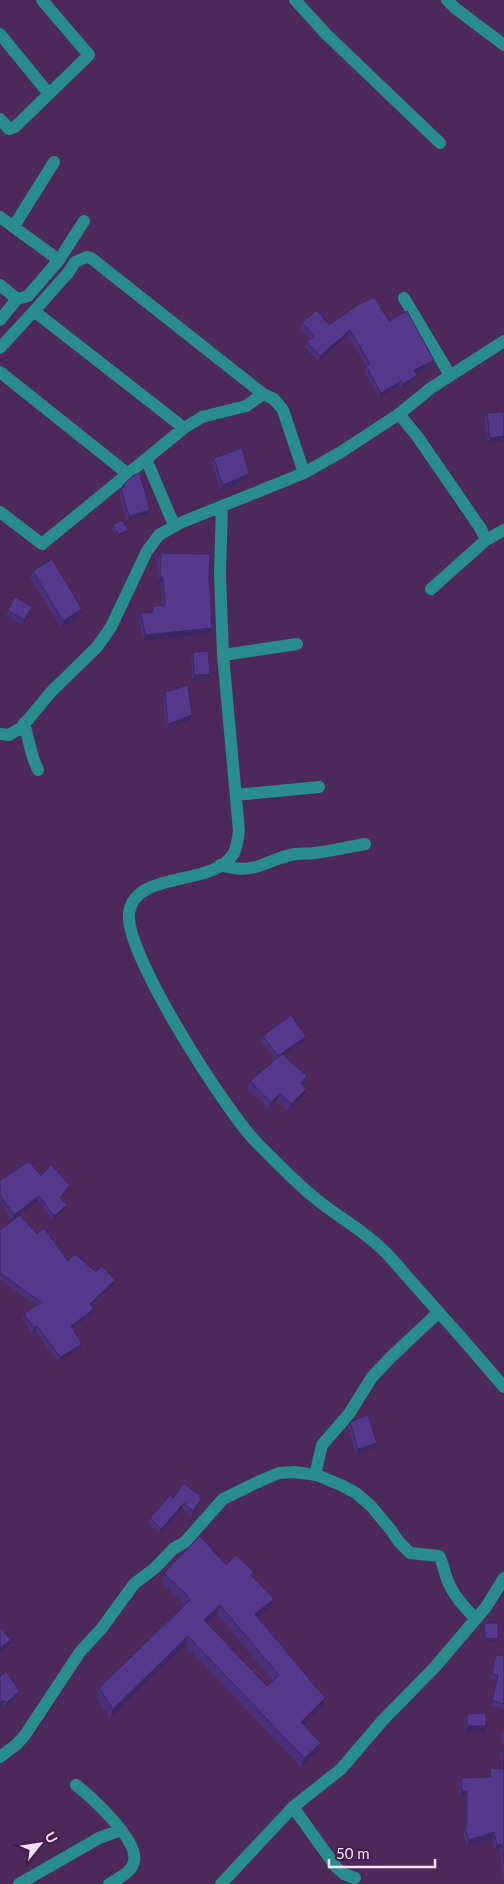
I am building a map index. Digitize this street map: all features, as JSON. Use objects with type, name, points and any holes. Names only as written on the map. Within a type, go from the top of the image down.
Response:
[{"type":"street","points":[[0,119],[9,129],[15,127],[89,55],[42,0]]},
{"type":"street","points":[[295,0],[326,34],[440,143]]},
{"type":"street","points":[[447,0],[504,45]]},
{"type":"street","points":[[0,34],[49,94]]},
{"type":"street","points":[[14,226],[54,162]]},
{"type":"street","points":[[0,217],[59,260]]},
{"type":"street","points":[[0,320],[17,299],[28,296],[59,260],[84,221]]},
{"type":"street","points":[[0,348],[68,273],[75,262],[89,257],[263,394],[274,399],[283,410],[304,473]]},
{"type":"street","points":[[0,285],[17,299]]},
{"type":"street","points":[[404,298],[450,375]]},
{"type":"street","points":[[34,310],[184,428]]},
{"type":"street","points":[[0,734],[12,734],[97,647],[111,627],[146,551],[154,540],[174,526],[304,473],[341,452],[399,414],[450,375],[504,341]]},
{"type":"street","points":[[0,372],[128,474]]},
{"type":"street","points":[[0,512],[42,544],[184,428],[202,417],[246,406],[263,394]]},
{"type":"street","points":[[399,414],[417,436],[481,529],[486,540]]},
{"type":"street","points":[[146,459],[174,526]]},
{"type":"street","points":[[222,506],[220,573],[223,655],[239,831],[238,839],[232,855],[211,871],[153,886],[135,900],[131,906],[130,922],[139,952],[193,1055],[257,1143],[315,1199],[352,1224],[383,1250],[504,1387]]},
{"type":"street","points":[[431,588],[486,540],[504,530]]},
{"type":"street","points":[[223,655],[297,644]]},
{"type":"street","points":[[24,723],[32,758],[38,770]]},
{"type":"street","points":[[236,795],[319,787]]},
{"type":"street","points":[[220,865],[242,870],[258,867],[297,854],[366,844]]},
{"type":"street","points":[[315,1475],[322,1445],[350,1414],[372,1378],[392,1356],[439,1312]]},
{"type":"street","points":[[0,1757],[25,1735],[80,1652],[102,1628],[134,1584],[155,1568],[173,1549],[184,1542],[223,1499],[279,1474],[294,1472],[315,1475],[356,1493],[370,1506],[410,1553],[439,1556],[455,1595],[476,1619]]},
{"type":"street","points":[[221,1884],[293,1806],[341,1768],[382,1721],[435,1667],[486,1607],[504,1578]]},
{"type":"street","points":[[76,1785],[86,1792],[121,1830],[131,1844],[135,1859],[131,1868],[109,1884]]},
{"type":"street","points":[[293,1806],[336,1867],[344,1874],[355,1878]]},
{"type":"street","points":[[19,1884],[99,1838],[121,1830]]},
{"type":"building","points":[[374,297],[389,321],[407,311],[434,360],[414,370],[417,375],[403,384],[401,381],[381,393],[366,366],[370,364],[350,330],[320,356],[307,342],[314,336],[302,322],[317,310],[329,325],[358,305]]},
{"type":"building","points":[[504,412],[504,436],[490,438],[487,413]]},
{"type":"building","points":[[242,448],[249,474],[222,485],[214,458]]},
{"type":"building","points":[[140,474],[150,510],[129,516],[121,490],[124,487],[123,485],[134,475]]},
{"type":"building","points":[[122,520],[128,530],[118,535],[113,525]]},
{"type":"building","points":[[161,553],[210,554],[209,578],[212,628],[145,635],[141,613],[153,612],[153,606],[165,605],[163,577],[160,577]]},
{"type":"building","points":[[52,559],[82,609],[63,621],[33,571]]},
{"type":"building","points":[[15,597],[32,607],[24,620],[8,610]]},
{"type":"building","points":[[208,651],[210,674],[194,675],[193,652]]},
{"type":"building","points":[[188,685],[192,715],[168,724],[165,692]]},
{"type":"building","points":[[291,1015],[306,1036],[278,1056],[263,1036]]},
{"type":"building","points":[[282,1054],[307,1076],[301,1083],[306,1089],[291,1104],[280,1093],[271,1102],[250,1081]]},
{"type":"building","points":[[29,1161],[41,1176],[51,1165],[70,1185],[60,1198],[67,1205],[54,1216],[39,1196],[14,1215],[0,1195],[0,1181]]},
{"type":"building","points":[[20,1215],[37,1234],[44,1228],[68,1261],[75,1254],[96,1272],[102,1266],[115,1280],[90,1304],[94,1309],[71,1326],[82,1344],[60,1357],[37,1326],[34,1328],[24,1314],[41,1302],[0,1273],[0,1230]]},
{"type":"building","points":[[368,1415],[377,1443],[358,1449],[350,1422]]},
{"type":"building","points":[[184,1483],[202,1498],[193,1511],[184,1503],[161,1529],[150,1518],[170,1495],[173,1498]]},
{"type":"building","points":[[200,1536],[226,1565],[236,1555],[254,1572],[251,1575],[274,1599],[255,1614],[325,1698],[301,1722],[321,1743],[304,1758],[188,1636],[113,1709],[99,1688],[191,1599],[164,1573]],"holes":[[[220,1605],[279,1675],[267,1686],[204,1620]]]},
{"type":"building","points":[[484,1623],[498,1623],[498,1639],[485,1638]]},
{"type":"building","points":[[0,1627],[11,1640],[0,1648]]},
{"type":"building","points":[[496,1655],[504,1656],[504,1704],[492,1701],[498,1675],[492,1674]]},
{"type":"building","points":[[6,1671],[20,1691],[6,1703],[4,1700],[0,1702],[0,1677]]},
{"type":"building","points":[[486,1713],[486,1726],[467,1726],[467,1714]]},
{"type":"building","points":[[502,1748],[504,1748],[504,1769]]},
{"type":"building","points":[[490,1768],[504,1769],[504,1863],[502,1844],[497,1845],[494,1832],[469,1840],[465,1828],[467,1827],[467,1791],[462,1791],[461,1778],[491,1777]]}]
